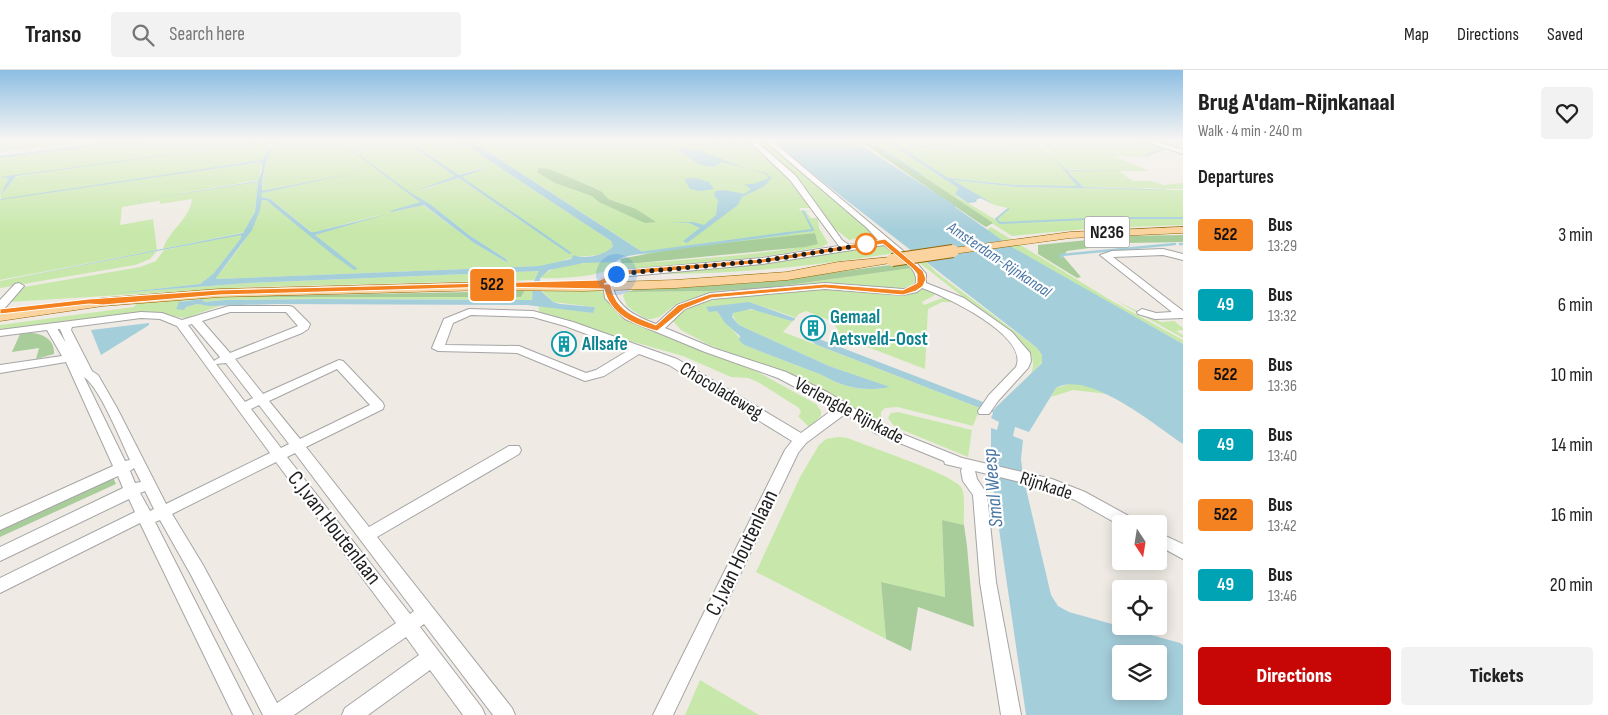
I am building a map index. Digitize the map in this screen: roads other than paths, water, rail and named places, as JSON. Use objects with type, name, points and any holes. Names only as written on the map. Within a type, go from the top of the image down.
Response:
[{"type":"main road","name":"N236","points":[[0,316],[103,302],[219,292],[629,284],[768,278],[1031,240],[1102,233],[1183,230]]},
{"type":"main road","name":"N236","points":[[0,311],[103,302]]},
{"type":"street","points":[[784,170],[793,178],[839,242],[845,246]]},
{"type":"street","points":[[659,327],[681,307],[710,296],[825,286],[903,292],[913,290],[920,284],[922,279],[921,273],[885,242],[870,226],[803,170]]},
{"type":"street","points":[[605,284],[616,274],[762,261],[845,246],[885,242]]},
{"type":"street","points":[[1183,257],[1174,253],[1157,252],[1105,256],[1183,315]]},
{"type":"street","name":"Verlengde Rijnkade","points":[[605,284],[610,298],[622,312],[629,317],[659,327]]},
{"type":"street","name":"Verlengde Rijnkade","points":[[629,284],[622,290],[619,297],[620,301],[631,313],[715,351],[772,373],[841,411],[858,426],[890,442],[962,466]]},
{"type":"street","points":[[920,284],[951,295],[974,308],[1020,345],[1025,354],[1025,361],[1019,372],[986,406]]},
{"type":"street","points":[[0,289],[19,286],[0,307]]},
{"type":"street","points":[[188,322],[229,309],[284,308],[289,309],[304,324],[304,327],[298,331],[211,364]]},
{"type":"street","name":"Chocoladeweg","points":[[638,349],[600,373],[585,377],[519,350],[438,348],[448,321],[470,312],[533,314],[569,324],[638,349],[673,362],[801,440]]},
{"type":"street","points":[[1142,312],[1153,316],[1183,315]]},
{"type":"street","name":"C.J.van Houtenlaan","points":[[0,333],[141,314],[162,316],[188,322],[228,358],[505,715]]},
{"type":"street","name":"C.J.van Houtenlaan","points":[[188,322],[211,364],[242,408],[475,715]]},
{"type":"street","points":[[61,324],[52,330],[87,373],[94,378],[138,461],[162,512],[197,570],[218,614],[272,715]]},
{"type":"street","points":[[0,369],[61,360],[73,356]]},
{"type":"street","points":[[73,356],[132,491],[243,715]]},
{"type":"street","name":"C.J.van Houtenlaan","points":[[0,586],[145,518],[162,512],[378,406],[339,364],[242,408]]},
{"type":"street","name":"C.J.van Houtenlaan","points":[[663,715],[792,450],[801,440],[841,411]]},
{"type":"street","name":"C.J.van Houtenlaan","points":[[366,536],[514,450]]},
{"type":"street","points":[[0,524],[138,461]]},
{"type":"street","points":[[962,466],[980,494],[988,582],[1011,715]]},
{"type":"street","name":"Rijnkade","points":[[962,466],[1047,483],[1080,496],[1115,515]]},
{"type":"street","points":[[0,554],[148,482]]},
{"type":"street","points":[[160,546],[178,537]]},
{"type":"street","points":[[1168,544],[1183,552]]},
{"type":"street","points":[[177,581],[197,570]]},
{"type":"street","points":[[277,715],[426,612]]},
{"type":"street","points":[[199,625],[218,614]]},
{"type":"street","points":[[352,715],[432,657]]},
{"type":"water","points":[[59,170],[16,176],[0,196],[9,178],[0,177]]},
{"type":"water","points":[[194,170],[206,170],[0,200]]},
{"type":"water","points":[[264,170],[262,191],[368,170],[262,193],[261,197],[270,199],[311,232],[387,214],[315,235],[358,269],[354,270],[266,200],[262,200],[252,230],[217,279],[539,266],[571,259],[574,255],[583,257],[595,256],[606,252],[613,246],[611,241],[504,170],[516,170],[644,253],[623,257],[615,262],[584,263],[549,270],[540,278],[541,291],[553,302],[595,307],[593,313],[527,305],[277,304],[209,306],[197,304],[186,307],[184,310],[176,309],[179,302],[202,299],[205,302],[319,299],[532,300],[533,283],[539,271],[249,283],[118,293],[200,284],[213,274],[241,238],[241,235],[0,281],[243,233],[255,212],[258,182],[135,201],[258,181]]},
{"type":"water","points":[[377,170],[430,204],[469,235],[506,259],[508,263],[474,243],[424,205],[390,211],[420,202]]},
{"type":"water","points":[[447,170],[452,170],[459,175],[480,170],[462,177],[572,253],[569,254],[459,178],[416,191],[455,176]]},
{"type":"water","points":[[752,170],[766,173],[772,178],[763,187],[742,197],[738,205],[687,243],[683,241],[700,228],[689,223],[666,223],[693,222],[704,225],[716,215],[718,200],[714,196],[715,191],[725,190],[744,194],[751,189],[744,184],[753,184],[769,178],[765,174]]},
{"type":"water","name":"Amsterdam-Rijnkanaal","points":[[809,170],[900,170],[956,206],[1012,247],[1183,344],[1183,444],[1121,402],[1086,386],[1070,384],[1056,388],[1029,432],[1015,427],[1013,436],[1023,440],[1021,459],[1023,476],[1051,595],[1058,606],[1069,612],[1112,624],[1112,635],[1151,635],[1183,645],[1183,715],[1026,715],[991,474],[991,428],[997,430],[999,422],[991,418],[995,408],[1042,363],[1042,355],[1037,348]]},
{"type":"water","points":[[931,170],[936,170],[948,178],[1015,185],[1077,186],[1064,170],[1142,171],[1067,171],[1083,187],[1183,190],[1018,187],[953,180],[995,205],[980,198],[976,200],[977,202],[968,203],[955,194],[958,188]]},
{"type":"water","points":[[695,178],[709,182],[714,189],[701,191],[690,189],[684,179]]},
{"type":"water","points":[[749,302],[795,320],[791,321],[751,309],[733,313],[732,317],[739,325],[829,366],[890,387],[863,389],[847,386],[744,345],[739,340],[740,336],[725,323],[717,311],[709,312],[706,307]]},
{"type":"water","points":[[149,323],[149,325],[101,355],[91,330]]},
{"type":"water","points":[[808,339],[819,339],[983,402],[980,408],[817,345]]},
{"type":"waterway","points":[[914,170],[921,175]]},
{"type":"waterway","points":[[1008,209],[996,219],[1000,223],[1108,218],[1183,218]]},
{"type":"waterway","points":[[781,234],[813,230],[803,211]]},
{"type":"waterway","points":[[640,253],[790,233]]},
{"type":"waterway","points":[[1061,258],[1061,255],[1175,244]]},
{"type":"waterway","points":[[981,405],[993,411]]},
{"type":"place","name":"Gemaal Aetsveld-Oost","points":[[813,328]]},
{"type":"place","name":"Allsafe","points":[[564,344]]},
{"type":"water label","name":"Smal Weesp","points":[[993,488]]}]
